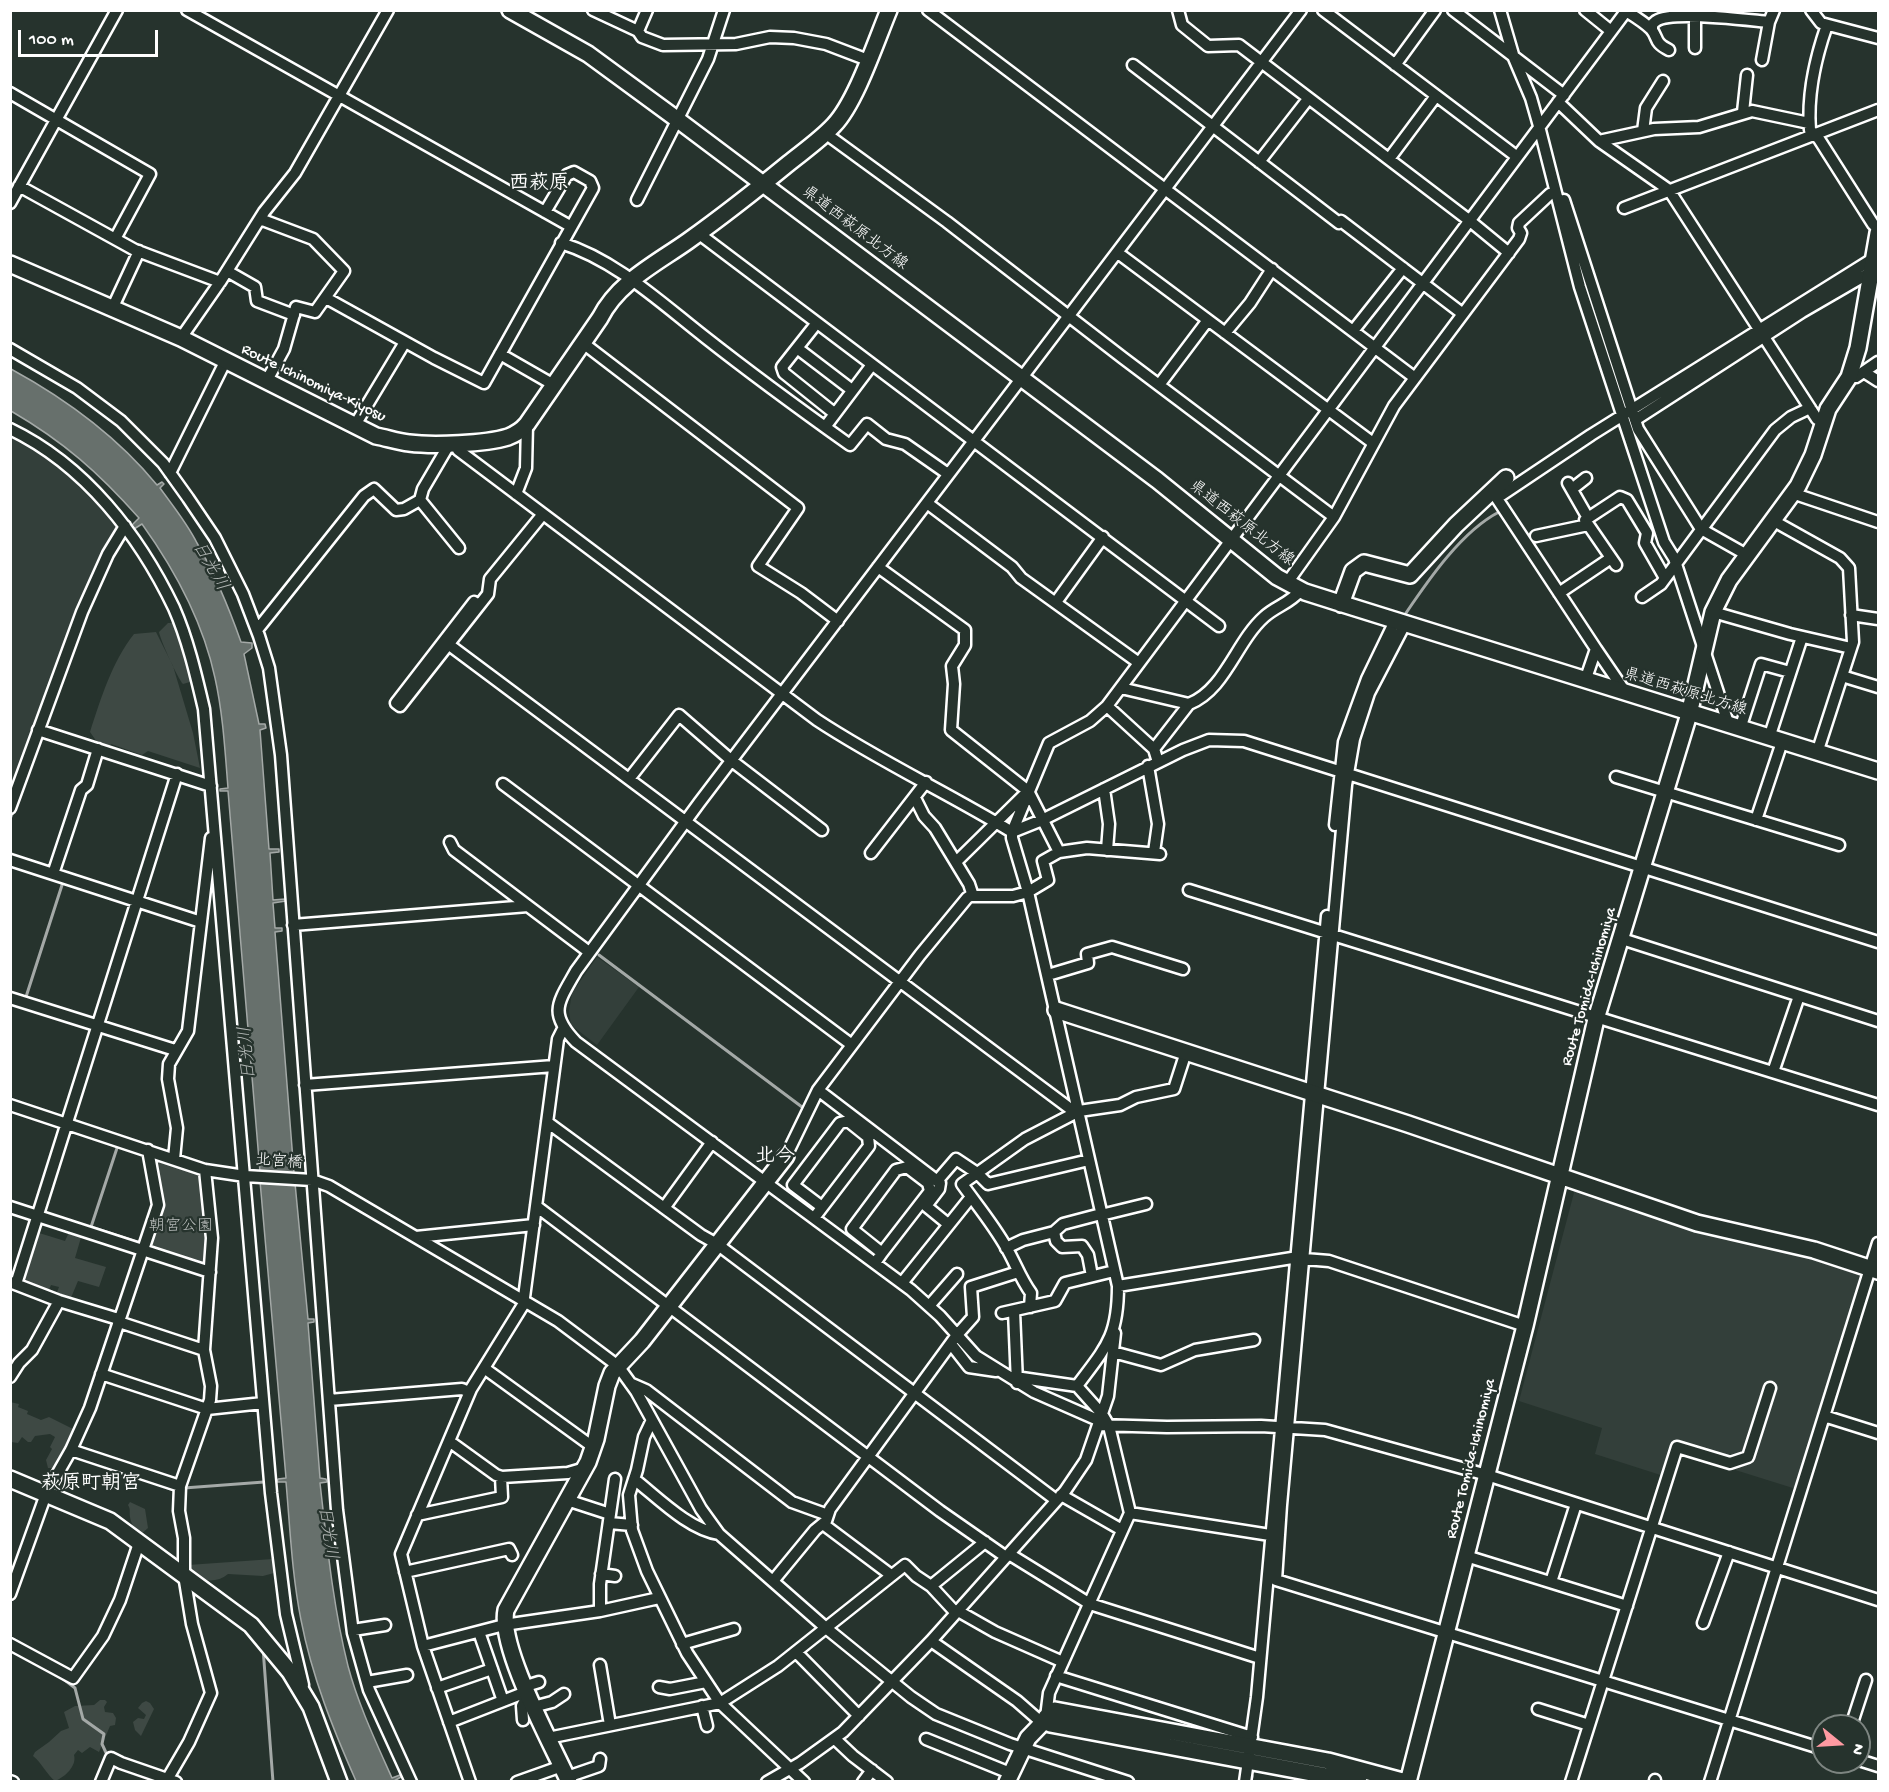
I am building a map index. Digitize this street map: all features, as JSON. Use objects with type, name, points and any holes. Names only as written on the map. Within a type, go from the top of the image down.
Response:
[{"type":"main road","points":[[510,10],[588,54],[764,184]]},
{"type":"main road","name":"Route Ichinomiya-Kiyosu","points":[[10,264],[181,338],[225,362],[376,435],[409,443],[453,443],[508,436],[521,430],[527,424],[606,306],[632,280],[764,184],[835,124],[848,106],[889,10]]},
{"type":"main road","name":"県道西萩原北方線","points":[[764,184],[1157,480],[1276,577],[1287,583],[1341,604],[1878,771]]},
{"type":"main road","name":"Route Tomida-Ichinomiya","points":[[1043,1720],[1055,1710],[1328,1761],[1407,1782],[1525,1326],[1596,1018],[1689,714],[1713,612],[1729,580],[1792,493],[1813,455],[1828,409],[1856,374],[1858,348],[1878,231]]},
{"type":"main road","points":[[1341,604],[1353,571],[1364,563],[1410,575],[1456,525],[1494,495],[1506,478]]},
{"type":"main road","points":[[1056,1010],[1697,1223],[1814,1250],[1875,1270]]},
{"type":"main road","points":[[566,1775],[528,1695],[504,1625],[506,1610],[585,1468],[593,1447],[612,1373],[642,1341],[786,1156]]},
{"type":"main road","points":[[10,1479],[110,1521],[251,1625],[290,1672],[311,1707],[339,1782]]},
{"type":"main road","points":[[1009,1777],[1028,1738],[1043,1720]]},
{"type":"main road","name":"Route Tomida-Ichinomiya","points":[[1250,1748],[1359,1782]]},
{"type":"street","points":[[10,203],[117,10]]},
{"type":"street","points":[[187,10],[570,226]]},
{"type":"street","points":[[181,338],[260,219],[295,173],[388,10]]},
{"type":"street","points":[[593,10],[638,31],[642,37],[663,45],[736,44],[770,37],[794,38],[844,50],[868,60]]},
{"type":"street","points":[[638,31],[647,10]]},
{"type":"street","points":[[637,200],[714,44],[724,10]]},
{"type":"street","points":[[928,10],[1415,378]]},
{"type":"street","points":[[1178,10],[1182,25],[1208,46],[1239,45],[1509,253]]},
{"type":"street","points":[[1302,10],[948,474],[589,952],[576,971],[561,1001],[558,1011],[559,1021],[563,1029],[597,1059],[902,1283],[929,1306],[954,1340],[1017,1383],[1102,1422],[1312,1428],[1339,1433],[1487,1475],[1878,1600]]},
{"type":"street","points":[[1323,10],[1516,156]]},
{"type":"street","points":[[1395,65],[1435,10]]},
{"type":"street","points":[[1453,10],[1561,99],[1599,141],[1669,190],[1810,408],[1823,422]]},
{"type":"street","points":[[1500,10],[1514,58],[1531,98],[1564,199],[1629,415],[1664,542],[1676,564],[1703,649],[1734,728]]},
{"type":"street","points":[[1585,10],[1611,31]]},
{"type":"street","points":[[1762,60],[1769,22],[1774,10]]},
{"type":"street","points":[[1811,10],[1821,23],[1878,38]]},
{"type":"street","points":[[767,1782],[835,1739],[931,1641],[1058,1498],[1086,1460],[1102,1422],[1108,1396],[1118,1312],[1118,1286],[1029,892],[1012,832],[1048,743],[1090,721],[1107,706],[1376,348],[1516,156],[1627,11],[1652,29]]},
{"type":"street","points":[[1669,50],[1655,39],[1652,24],[1657,20],[1712,14],[1769,22]]},
{"type":"street","points":[[1695,17],[1695,48]]},
{"type":"street","points":[[1827,25],[1814,63],[1810,130],[1819,139],[1878,231]]},
{"type":"street","points":[[1133,65],[1339,223],[1341,221],[1463,314]]},
{"type":"street","points":[[1743,112],[1747,75]]},
{"type":"street","points":[[1643,131],[1646,108],[1663,81]]},
{"type":"street","points":[[1389,159],[1436,96]]},
{"type":"street","points":[[12,98],[57,119],[150,174],[114,239]]},
{"type":"street","points":[[1259,162],[1308,99]]},
{"type":"street","points":[[1624,208],[1878,110]]},
{"type":"street","points":[[1599,141],[1643,131],[1698,127],[1752,111],[1809,123]]},
{"type":"street","points":[[1540,125],[1580,287],[1629,415],[1701,529],[1747,555]]},
{"type":"street","points":[[825,133],[839,141],[1334,517]]},
{"type":"street","points":[[326,298],[484,383],[593,188],[590,181],[574,172],[567,175],[545,212]]},
{"type":"street","points":[[19,186],[139,251],[220,282]]},
{"type":"street","points":[[1287,583],[1334,517],[1395,406],[1509,253],[1521,233],[1518,228],[1519,223],[1555,192]]},
{"type":"street","points":[[260,219],[313,238],[344,271],[315,312],[296,307],[284,349],[266,382]]},
{"type":"street","points":[[698,233],[871,366],[1104,537],[1219,627]]},
{"type":"street","points":[[561,243],[591,255],[632,280],[850,446],[867,424],[886,439],[905,444],[948,474]]},
{"type":"street","points":[[112,309],[139,251]]},
{"type":"street","points":[[1118,253],[1373,443]]},
{"type":"street","points":[[1626,693],[1494,495],[1873,265]]},
{"type":"street","points":[[1353,331],[1403,268]]},
{"type":"street","points":[[1225,333],[1250,303],[1272,270]]},
{"type":"street","points":[[227,271],[255,287],[257,301],[294,315]]},
{"type":"street","points":[[1159,385],[1208,320]]},
{"type":"street","points":[[816,324],[782,367],[784,373],[834,413]]},
{"type":"street","points":[[355,425],[405,342]]},
{"type":"street","points":[[583,343],[798,508],[758,566],[801,593],[838,621]]},
{"type":"street","points":[[797,348],[852,390]]},
{"type":"street","points":[[10,349],[77,388],[121,421],[163,463],[215,538],[243,594],[269,668],[281,755],[337,1510],[353,1630],[367,1682],[411,1782]]},
{"type":"street","points":[[500,354],[554,385]]},
{"type":"street","points":[[170,473],[225,362]]},
{"type":"street","points":[[1856,374],[1878,362]]},
{"type":"street","points":[[825,427],[871,366]]},
{"type":"street","points":[[1856,374],[1878,381]]},
{"type":"street","points":[[1642,597],[1661,584],[1775,430],[1791,417],[1810,408]]},
{"type":"street","points":[[516,494],[526,468],[527,424]]},
{"type":"street","points":[[10,429],[64,463],[126,526],[174,609],[192,658],[204,709],[212,786],[271,1492],[286,1614],[301,1681],[311,1707]]},
{"type":"street","points":[[257,630],[369,491],[374,489],[396,510],[404,510],[420,500],[423,489],[453,443],[458,450],[516,494],[841,736],[1012,832]]},
{"type":"street","points":[[1559,593],[1614,562],[1588,522],[1570,486],[1586,478]]},
{"type":"street","points":[[1792,493],[1878,522]]},
{"type":"street","points":[[1536,536],[1588,522],[1620,497],[1627,500],[1647,533],[1645,543],[1665,578]]},
{"type":"street","points":[[420,500],[459,548]]},
{"type":"street","points":[[927,503],[1012,567],[1021,578],[1139,663]]},
{"type":"street","points":[[446,643],[400,706],[396,704],[446,643],[488,594],[490,579],[543,514]]},
{"type":"street","points":[[1772,520],[1840,558],[1849,568],[1853,642],[1816,753]]},
{"type":"street","points":[[10,808],[82,612],[108,554],[126,526]]},
{"type":"street","points":[[1056,602],[1104,537]]},
{"type":"street","points":[[878,567],[964,630],[965,645],[952,666],[954,684],[951,730],[1028,791],[1059,852]]},
{"type":"street","points":[[1121,688],[1189,704],[1195,702],[1212,688],[1265,615],[1293,600],[1301,590]]},
{"type":"street","points":[[1713,612],[1851,648]]},
{"type":"street","points":[[1851,615],[1878,619]]},
{"type":"street","points":[[1245,1782],[1260,1658],[1270,1534],[1284,1427],[1344,773],[1344,742],[1367,679],[1400,622]]},
{"type":"street","points":[[1756,820],[1790,672],[1802,637]]},
{"type":"street","points":[[446,643],[1077,1112]]},
{"type":"street","points":[[1585,681],[1596,649]]},
{"type":"street","points":[[1734,728],[1761,664],[1790,672]]},
{"type":"street","points":[[1842,676],[1878,687]]},
{"type":"street","points":[[786,1156],[818,1090],[967,898],[1013,896],[1029,892],[1048,880],[1043,861],[1059,852],[1087,848],[1157,853],[1158,824],[1154,749],[1189,704]]},
{"type":"street","points":[[1107,706],[1154,749]]},
{"type":"street","points":[[629,779],[679,715],[732,761],[822,830]]},
{"type":"street","points":[[38,730],[212,786]]},
{"type":"street","points":[[1012,832],[1042,820],[1153,764],[1209,740],[1244,741],[1878,942]]},
{"type":"street","points":[[53,874],[81,790],[87,785],[98,749]]},
{"type":"street","points":[[177,774],[98,1027],[13,1283],[204,1350]]},
{"type":"street","points":[[1616,777],[1839,845]]},
{"type":"street","points":[[872,852],[926,782]]},
{"type":"street","points":[[503,784],[852,1045]]},
{"type":"street","points":[[1104,789],[1109,824],[1107,850]]},
{"type":"street","points":[[956,862],[1028,791]]},
{"type":"street","points":[[915,798],[924,816],[935,828],[956,862],[973,896]]},
{"type":"street","points":[[174,1159],[177,1128],[168,1070],[175,1050],[188,1031],[212,833],[215,829]]},
{"type":"street","points":[[450,842],[454,850],[589,952]]},
{"type":"street","points":[[10,860],[201,922]]},
{"type":"street","points":[[1190,890],[1878,1105]]},
{"type":"street","points":[[293,925],[528,906]]},
{"type":"street","points":[[1622,939],[1878,1021]]},
{"type":"street","points":[[1048,975],[1088,963],[1087,954],[1112,947],[1183,969]]},
{"type":"street","points":[[1773,1072],[1799,996]]},
{"type":"street","points":[[10,998],[175,1050]]},
{"type":"street","points":[[470,1782],[423,1646],[401,1554],[469,1392],[523,1305],[521,1298],[552,1066],[558,1039],[563,1029]]},
{"type":"street","points":[[1030,1307],[1031,1293],[1020,1279],[1006,1248],[987,1217],[962,1184],[1025,1139],[1077,1112],[1120,1105],[1136,1097],[1174,1089],[1186,1052]]},
{"type":"street","points":[[305,1085],[552,1066]]},
{"type":"street","points":[[531,1226],[536,1206],[552,1066]]},
{"type":"street","points":[[818,1090],[940,1183],[939,1189],[926,1206],[948,1224]]},
{"type":"street","name":"北宮橋","points":[[10,1105],[204,1170],[245,1176],[312,1180]]},
{"type":"street","points":[[814,1218],[868,1146],[868,1137],[848,1121],[840,1123],[794,1185],[822,1207]]},
{"type":"street","points":[[547,1122],[717,1244],[915,1394],[1058,1498],[1122,1530]]},
{"type":"street","points":[[664,1208],[712,1142]]},
{"type":"street","points":[[10,1594],[46,1494],[71,1450],[90,1408],[158,1204],[148,1150]]},
{"type":"street","points":[[938,1181],[956,1159],[977,1173],[988,1184],[1089,1160]]},
{"type":"street","points":[[875,1263],[930,1191],[928,1183],[907,1167],[896,1170],[852,1229],[882,1253]]},
{"type":"street","points":[[101,1782],[111,1758],[172,1780],[211,1693],[192,1624],[184,1575],[184,1538],[179,1511],[180,1486],[210,1400],[211,1386],[204,1350],[212,1238],[204,1170]]},
{"type":"street","points":[[312,1180],[346,1195],[521,1298],[558,1321],[618,1366],[652,1419],[701,1509],[719,1534],[890,1681],[936,1714],[1024,1749],[1128,1782]]},
{"type":"street","points":[[902,1283],[971,1197]]},
{"type":"street","points":[[1006,1248],[1023,1240],[1054,1232],[1063,1224],[1146,1204]]},
{"type":"street","points":[[536,1206],[985,1542],[1090,1604],[1260,1658]]},
{"type":"street","points":[[10,1208],[210,1272]]},
{"type":"street","points":[[416,1237],[531,1226]]},
{"type":"street","points":[[1054,1232],[1056,1241],[1062,1248],[1082,1246],[1088,1255],[1092,1276]]},
{"type":"street","points":[[1710,1782],[1824,1416],[1875,1270],[1878,1243]]},
{"type":"street","points":[[1118,1286],[1300,1258],[1329,1261],[1525,1326]]},
{"type":"street","points":[[1002,1313],[1055,1301],[1065,1283],[1113,1271]]},
{"type":"street","points":[[773,1581],[826,1520],[830,1509],[868,1456],[954,1340],[974,1317],[971,1287],[1018,1272]]},
{"type":"street","points":[[929,1306],[957,1274]]},
{"type":"street","points":[[10,1377],[19,1363],[32,1350],[59,1301]]},
{"type":"street","points":[[1014,1311],[1017,1383]]},
{"type":"street","points":[[1077,1386],[1104,1349],[1113,1332],[1118,1312]]},
{"type":"street","points":[[1113,1352],[1161,1365],[1195,1350],[1254,1340]]},
{"type":"street","points":[[484,1368],[593,1447]]},
{"type":"street","points":[[102,1374],[207,1409],[263,1403]]},
{"type":"street","points":[[931,1641],[1043,1720],[1049,1693],[1056,1676],[1130,1513],[1102,1422],[1077,1386],[1022,1378],[1017,1383]]},
{"type":"street","points":[[630,1383],[646,1390],[792,1502],[826,1520],[891,1575]]},
{"type":"street","points":[[1571,1782],[1677,1447],[1730,1463],[1748,1457],[1770,1388]]},
{"type":"street","points":[[329,1400],[462,1389],[469,1392]]},
{"type":"street","points":[[1824,1416],[1878,1433]]},
{"type":"street","points":[[652,1419],[644,1437],[640,1461],[628,1495],[636,1543],[659,1598],[682,1644],[720,1703],[804,1782]]},
{"type":"street","points":[[1284,1427],[1276,1580],[1811,1745]]},
{"type":"street","points":[[449,1441],[501,1477],[568,1473],[585,1468]]},
{"type":"street","points":[[71,1450],[180,1486]]},
{"type":"street","points":[[417,1515],[502,1497],[501,1477]]},
{"type":"street","points":[[600,1611],[601,1574],[615,1479]]},
{"type":"street","points":[[634,1479],[704,1532],[719,1534]]},
{"type":"street","points":[[567,1500],[609,1519],[632,1525]]},
{"type":"street","points":[[1551,1582],[1576,1504]]},
{"type":"street","points":[[1130,1513],[1270,1534]]},
{"type":"street","points":[[931,1586],[985,1542]]},
{"type":"street","points":[[10,1644],[73,1678],[103,1635],[120,1600],[139,1543]]},
{"type":"street","points":[[405,1572],[508,1549],[512,1555]]},
{"type":"street","points":[[1703,1623],[1729,1552]]},
{"type":"street","points":[[1466,1556],[1627,1606]]},
{"type":"street","points":[[548,1738],[720,1703],[796,1652],[905,1565],[931,1586],[957,1612],[1011,1640],[1063,1662]]},
{"type":"street","points":[[601,1574],[615,1576]]},
{"type":"street","points":[[423,1646],[504,1625],[600,1611],[659,1598]]},
{"type":"street","points":[[353,1630],[386,1625]]},
{"type":"street","points":[[682,1644],[734,1629]]},
{"type":"street","points":[[479,1632],[503,1701]]},
{"type":"street","points":[[796,1652],[859,1716]]},
{"type":"street","points":[[600,1665],[610,1725]]},
{"type":"street","points":[[437,1689],[492,1669]]},
{"type":"street","points":[[367,1682],[407,1675]]},
{"type":"street","points":[[1056,1676],[1250,1748]]},
{"type":"street","points":[[1855,1714],[1866,1680]]},
{"type":"street","points":[[523,1720],[522,1706],[539,1682]]},
{"type":"street","points":[[659,1688],[670,1689],[706,1682]]},
{"type":"street","points":[[449,1722],[503,1701],[528,1695],[552,1702],[564,1694]]},
{"type":"street","points":[[702,1706],[707,1726]]},
{"type":"street","points":[[1538,1709],[1589,1725]]},
{"type":"street","points":[[835,1739],[887,1782]]},
{"type":"street","points":[[926,1739],[1009,1777]]},
{"type":"street","points":[[517,1782],[566,1775],[599,1766],[600,1759]]},
{"type":"street","points":[[863,1782],[872,1770]]},
{"type":"shaded area","points":[[11,433],[52,460],[90,492],[117,524],[117,530],[76,613],[11,797]]},
{"type":"shaded area","points":[[597,957],[639,987],[597,1045],[571,1025],[569,1011],[572,993]]},
{"type":"shaded area","points":[[1575,1189],[1729,1240],[1813,1258],[1862,1273],[1796,1489],[1681,1453],[1673,1479],[1595,1454],[1602,1428],[1519,1401]]},
{"type":"green space","points":[[168,623],[175,625],[192,673],[190,682],[183,684],[162,642],[159,632]]},
{"type":"green space","points":[[156,632],[173,666],[193,733],[200,768],[148,751],[142,755],[111,744],[109,748],[99,745],[90,732],[108,681],[126,645],[134,634]]},
{"type":"green space","name":"朝宮公園","points":[[151,1154],[202,1171],[210,1239],[206,1264],[203,1267],[144,1249],[160,1204]]},
{"type":"green space","points":[[70,1230],[82,1234],[75,1258],[106,1267],[99,1287],[78,1281],[70,1300],[56,1295],[59,1287],[51,1285],[48,1292],[22,1282],[36,1232],[65,1241]]},
{"type":"green space","points":[[10,1402],[19,1404],[18,1407],[28,1411],[27,1414],[41,1420],[49,1417],[75,1430],[63,1458],[57,1461],[54,1468],[48,1468],[46,1460],[55,1437],[50,1434],[35,1436],[31,1442],[28,1442],[22,1437],[18,1443],[11,1442]]},
{"type":"green space","points":[[130,1502],[145,1509],[148,1528],[140,1535],[134,1532],[130,1519],[128,1505]]},
{"type":"green space","points":[[273,1559],[274,1573],[263,1576],[228,1574],[219,1579],[209,1580],[189,1574],[188,1565]]},
{"type":"green space","points":[[100,1700],[107,1702],[104,1707],[105,1712],[113,1713],[116,1718],[115,1725],[110,1726],[99,1752],[90,1747],[82,1753],[78,1750],[69,1771],[55,1781],[33,1756],[35,1752],[61,1731],[69,1728],[64,1712],[75,1706],[94,1705]]},
{"type":"green space","points":[[146,1701],[154,1709],[141,1736],[135,1730],[133,1722],[138,1718],[144,1719],[146,1715],[138,1708]]},
{"type":"water","name":"日光川","points":[[11,369],[71,406],[125,450],[157,485],[162,482],[164,484],[160,488],[204,555],[241,642],[252,643],[252,648],[244,654],[259,724],[265,724],[266,728],[260,730],[269,849],[279,849],[279,852],[270,853],[273,900],[285,899],[286,901],[273,903],[275,928],[282,928],[282,931],[275,932],[294,1173],[260,1172],[228,791],[220,791],[220,789],[228,788],[223,733],[215,678],[203,637],[186,597],[154,542],[142,524],[134,529],[131,526],[139,518],[80,459],[48,434],[11,411]]},
{"type":"water","points":[[260,1181],[295,1183],[308,1319],[314,1319],[314,1322],[308,1323],[320,1478],[326,1479],[327,1482],[320,1483],[334,1598],[352,1680],[392,1778],[400,1775],[401,1777],[394,1781],[356,1781],[324,1702],[301,1620],[295,1586],[286,1482],[277,1482],[278,1479],[286,1478]]},
{"type":"waterway","points":[[1406,613],[1459,543],[1485,520],[1499,512]]},
{"type":"waterway","points":[[10,819],[14,809]]},
{"type":"waterway","points":[[25,1000],[63,882]]},
{"type":"waterway","points":[[599,955],[802,1107]]},
{"type":"waterway","points":[[118,1145],[91,1227],[140,1243]]},
{"type":"waterway","points":[[184,1490],[184,1488],[264,1482]]},
{"type":"waterway","points":[[263,1648],[273,1782]]},
{"type":"waterway","points":[[58,1675],[75,1688],[83,1719],[104,1734],[102,1744],[108,1757]]},
{"type":"waterway","points":[[1257,1736],[1259,1722]]},
{"type":"waterway","points":[[1251,1782],[1252,1776]]},
{"type":"district","name":"西萩原","points":[[539,185]]},
{"type":"district","name":"北今","points":[[775,1158]]},
{"type":"district","name":"萩原町朝宮","points":[[91,1485]]}]
